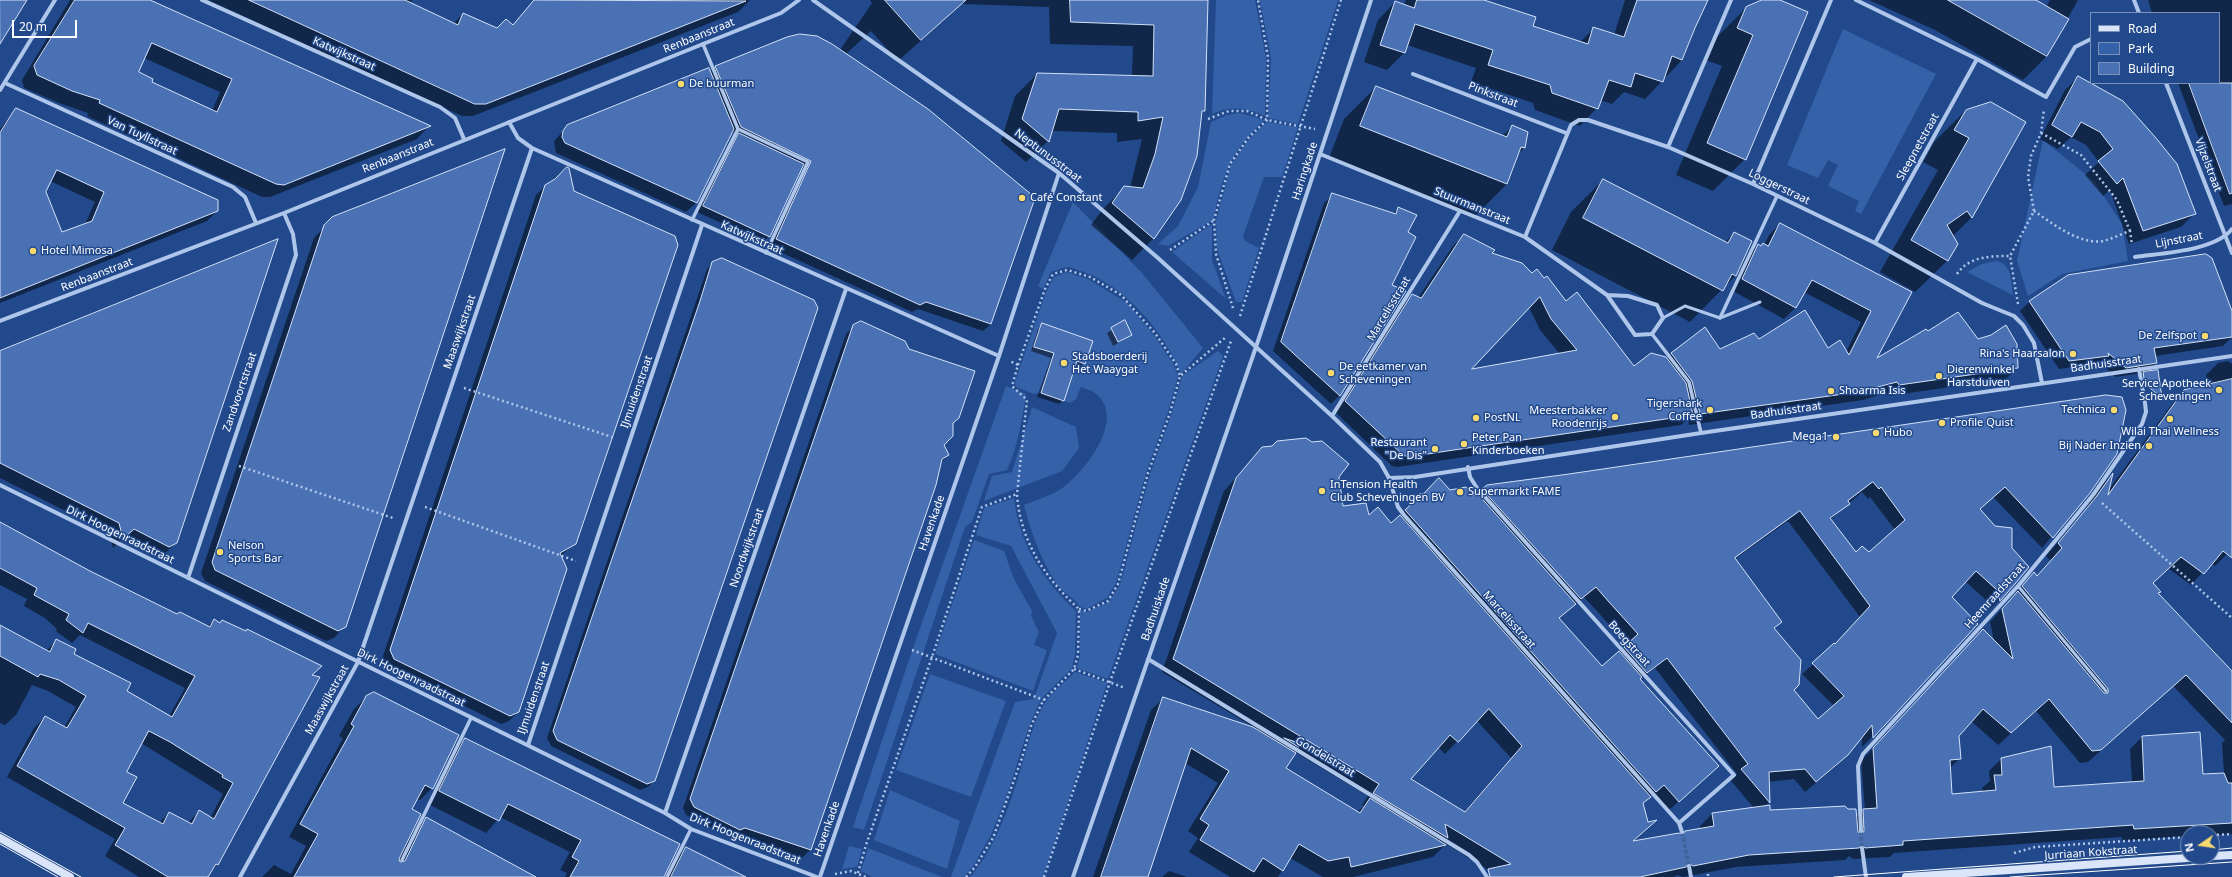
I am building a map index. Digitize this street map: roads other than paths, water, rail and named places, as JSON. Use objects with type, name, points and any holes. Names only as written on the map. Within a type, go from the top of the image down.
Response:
[{"type":"main road","points":[[0,838],[70,877]]},
{"type":"main road","points":[[2220,856],[2232,855]]},
{"type":"main road","name":"Jurriaan Kokstraat","points":[[1906,877],[2180,858]]},
{"type":"street","points":[[0,90],[55,0]]},
{"type":"street","name":"Katwijkstraat","points":[[202,0],[440,107],[455,118],[464,139]]},
{"type":"street","name":"Renbaanstraat","points":[[0,321],[284,213],[464,139],[781,13],[799,0]]},
{"type":"street","name":"Neptunusstraat","points":[[813,0],[1059,173],[1158,258],[1256,347]]},
{"type":"street","name":"Haringkade","points":[[1256,347],[1371,0]]},
{"type":"street","points":[[1668,147],[1731,0]]},
{"type":"street","points":[[1753,184],[1831,0]]},
{"type":"street","points":[[1856,0],[1977,59],[2046,97],[2075,47],[2090,40]]},
{"type":"street","points":[[2134,0],[2139,12]]},
{"type":"street","points":[[703,44],[738,129],[808,162],[766,254]]},
{"type":"street","name":"Sleepnetstraat","points":[[1875,243],[1977,59]]},
{"type":"street","name":"Pinkstraat","points":[[1413,74],[1566,134]]},
{"type":"street","name":"Van Tuyllstraat","points":[[4,83],[233,187],[245,197],[256,223]]},
{"type":"street","name":"Vijzelstraat","points":[[2166,84],[2232,253]]},
{"type":"street","name":"Loggerstraat","points":[[1525,237],[1566,134],[1571,125],[1579,120],[1588,120],[1668,147],[1753,184],[1875,243],[1982,303],[2014,316],[2023,325],[2034,343],[2042,383]]},
{"type":"street","name":"Katwijkstraat","points":[[509,122],[518,138],[532,148],[766,254],[999,356]]},
{"type":"street","points":[[692,221],[738,129]]},
{"type":"street","name":"Maaswijkstraat","points":[[240,877],[358,662],[532,148]]},
{"type":"street","name":"Stuurmanstraat","points":[[1320,154],[1525,237],[1607,295],[1634,335],[1652,334]]},
{"type":"street","name":"Havenkade","points":[[819,877],[999,356],[1059,173]]},
{"type":"street","points":[[1720,318],[1778,196]]},
{"type":"street","name":"Marcelisstraat","points":[[1332,416],[1460,210]]},
{"type":"street","name":"Zandvoortstraat","points":[[188,578],[296,255],[293,234],[284,213]]},
{"type":"street","name":"IJmuidenstraat","points":[[528,746],[702,225]]},
{"type":"street","points":[[2226,236],[2232,229]]},
{"type":"street","name":"Lijnstraat","points":[[2135,257],[2207,245],[2226,236]]},
{"type":"street","name":"Noordwijkstraat","points":[[664,813],[846,289]]},
{"type":"street","points":[[1607,295],[1628,296],[1657,305],[1663,318],[1652,334],[1689,382],[1701,432]]},
{"type":"street","name":"Marcelisstraat","points":[[1256,347],[1380,462],[1390,478],[1398,507],[1404,515],[1679,822],[1682,832]]},
{"type":"street","name":"Badhuiskade","points":[[1073,877],[1256,347]]},
{"type":"street","name":"Badhuisstraat","points":[[1390,478],[1415,477],[1468,467],[1701,432],[2232,356]]},
{"type":"street","name":"Heemraadstraat","points":[[1861,831],[1858,766],[1863,754],[2018,586],[2093,495],[2144,418],[2145,403],[2139,369]]},
{"type":"street","name":"Boegstraat","points":[[1468,467],[1470,477],[1477,488],[1734,775],[1679,822]]},
{"type":"street","name":"Dirk Hoogenraadstraat","points":[[0,485],[664,813],[691,830],[819,877]]},
{"type":"street","name":"Gondelstraat","points":[[1148,659],[1469,855],[1477,862],[1487,877]]},
{"type":"street","points":[[402,860],[471,718]]},
{"type":"street","points":[[667,877],[691,830]]},
{"type":"street","points":[[1862,848],[1866,877]]},
{"type":"street","points":[[1689,866],[1691,877]]},
{"type":"lane","points":[[1663,318],[1685,306],[1720,318],[1760,302]]},
{"type":"lane","points":[[2018,586],[2106,691]]},
{"type":"tunnel","points":[[1861,831],[1862,848]]},
{"type":"tunnel","points":[[1682,832],[1689,866]]},
{"type":"tram line","points":[[0,832],[81,877]]},
{"type":"tram line","points":[[0,844],[58,877]]},
{"type":"tram line","points":[[2220,849],[2232,848]]},
{"type":"tram line","points":[[1834,877],[2180,852]]},
{"type":"tram line","points":[[2010,877],[2232,862]]},
{"type":"place","name":"De buurman","points":[[681,84]]},
{"type":"place","name":"Café Constant","points":[[1022,198]]},
{"type":"place","name":"Hotel Mimosa","points":[[33,251]]},
{"type":"place","name":"De Zelfspot","points":[[2205,336]]},
{"type":"place","name":"Rina's Haarsalon","points":[[2073,354]]},
{"type":"place","name":"Stadsboerderij Het Waaygat","points":[[1064,363]]},
{"type":"place","name":"De eetkamer van Scheveningen","points":[[1331,373]]},
{"type":"place","name":"Dierenwinkel Harstduiven","points":[[1939,376]]},
{"type":"place","name":"Service Apotheek Scheveningen","points":[[2219,390]]},
{"type":"place","name":"Shoarma Isis","points":[[1831,391]]},
{"type":"place","name":"Tigershark Coffee","points":[[1710,410]]},
{"type":"place","name":"Technica","points":[[2114,410]]},
{"type":"place","name":"Meesterbakker Roodenrijs","points":[[1615,417]]},
{"type":"place","name":"PostNL","points":[[1476,418]]},
{"type":"place","name":"Wilai Thai Wellness","points":[[2170,419]]},
{"type":"place","name":"Profile Quist","points":[[1942,423]]},
{"type":"place","name":"Hubo","points":[[1876,433]]},
{"type":"place","name":"Mega1","points":[[1836,437]]},
{"type":"place","name":"Peter Pan Kinderboeken","points":[[1464,444]]},
{"type":"place","name":"Bij Nader Inzien","points":[[2149,446]]},
{"type":"place","name":"Restaurant \"De Dis\"","points":[[1435,449]]},
{"type":"place","name":"InTension Health Club Scheveningen BV","points":[[1322,491]]},
{"type":"place","name":"Supermarkt FAME","points":[[1460,492]]},
{"type":"place","name":"Nelson Sports Bar","points":[[220,552]]}]
